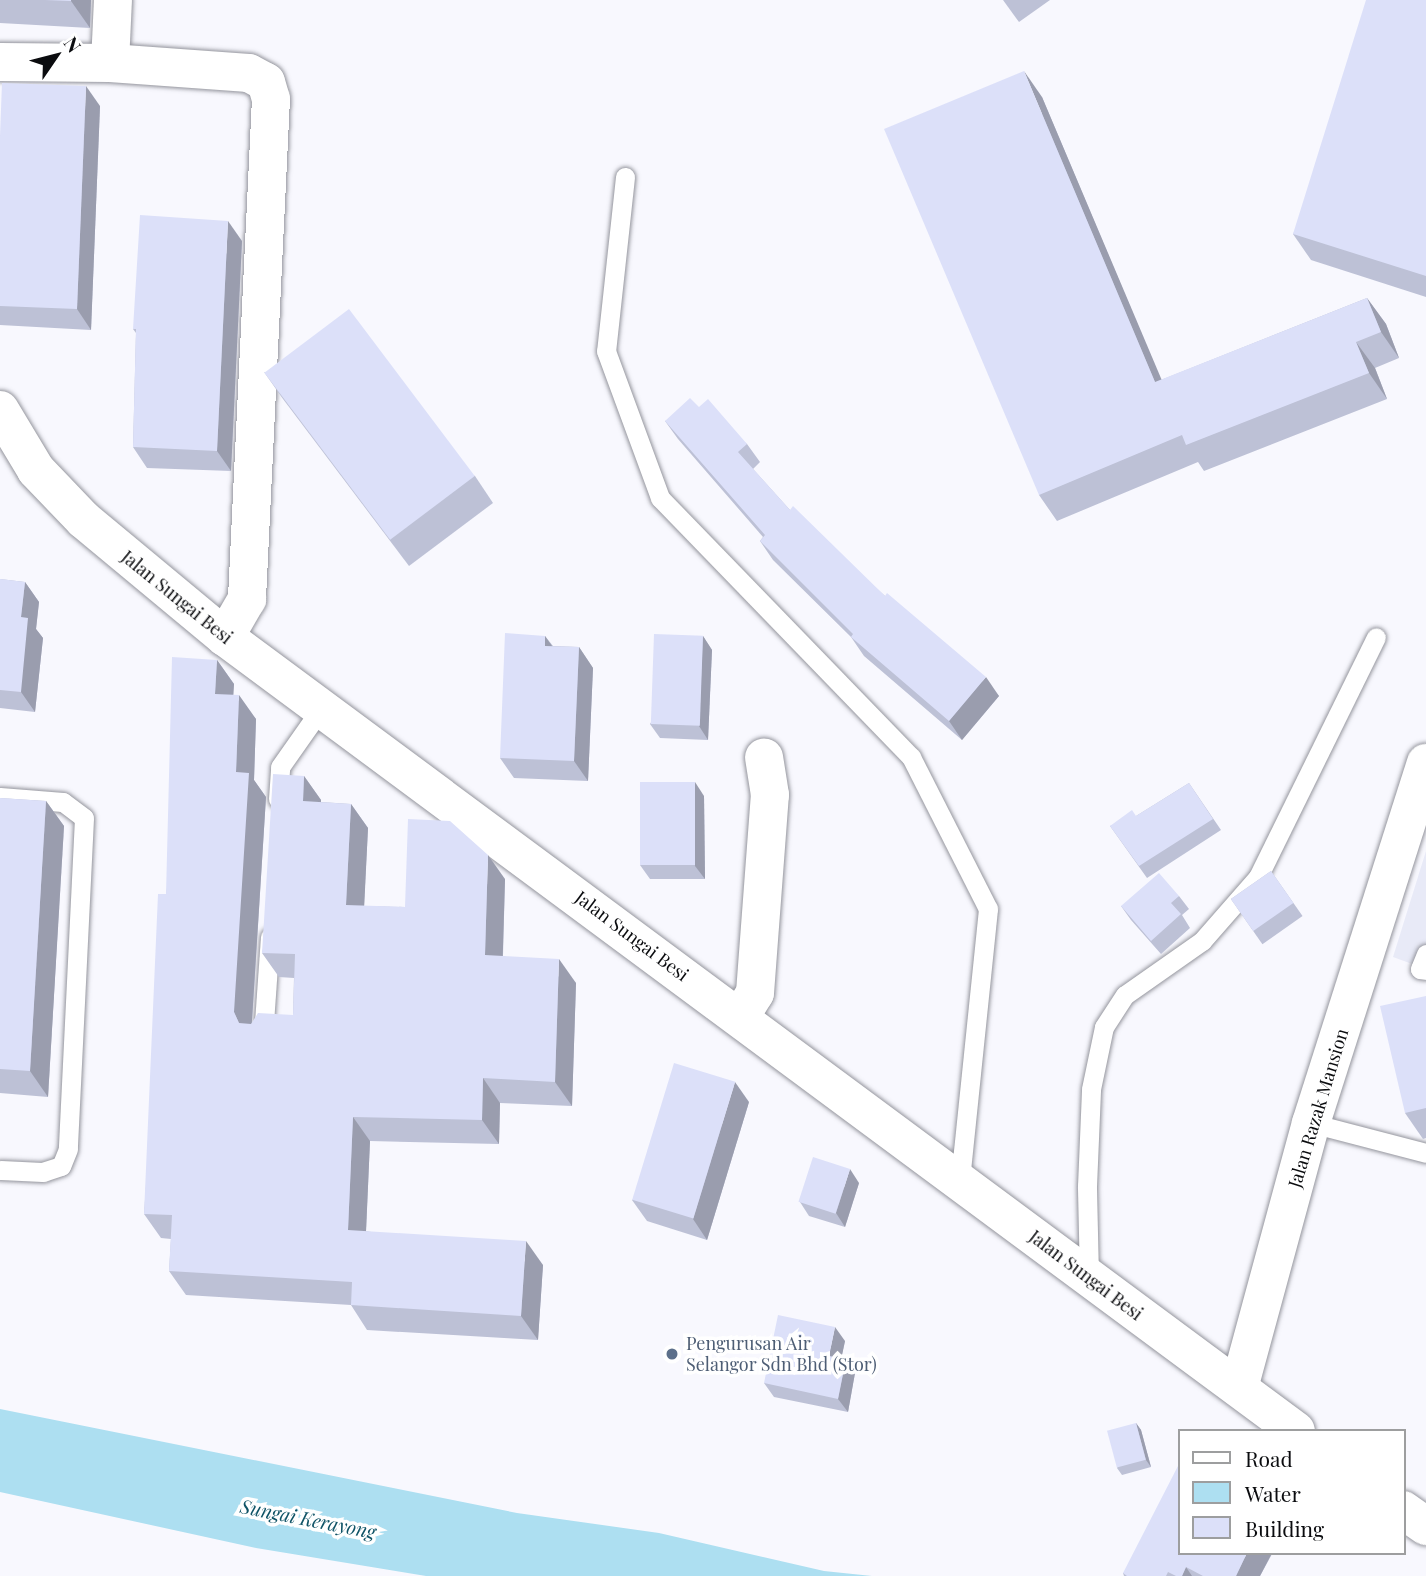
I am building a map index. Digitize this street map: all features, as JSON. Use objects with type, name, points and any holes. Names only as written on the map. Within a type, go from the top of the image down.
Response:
[{"type":"street","points":[[110,63],[113,0]]},
{"type":"street","points":[[0,62],[110,63],[249,73],[266,82],[271,99],[247,599],[225,636]]},
{"type":"street","name":"Jalan Sungai Besi","points":[[0,410],[18,469],[225,636],[320,710],[740,1017],[1239,1388]]},
{"type":"street","points":[[740,1017],[755,992],[770,795],[764,757]]},
{"type":"street","name":"Jalan Razak Mansion","points":[[1239,1388],[1311,1122],[1415,837],[1426,763]]},
{"type":"street","points":[[1239,1388],[1293,1429]]},
{"type":"street","points":[[1405,1511],[1426,1526]]},
{"type":"lane","points":[[625,177],[606,351],[660,498],[911,757],[988,909],[960,1181]]},
{"type":"lane","points":[[1089,1277],[1087,1186],[1091,1089],[1104,1027],[1125,995],[1202,941],[1258,877],[1376,636]]},
{"type":"lane","points":[[277,821],[280,767],[320,710]]},
{"type":"lane","points":[[0,797],[63,802],[84,818],[68,1149],[61,1166],[43,1172],[0,1170]]},
{"type":"lane","points":[[263,1037],[271,915]]},
{"type":"lane","points":[[1426,954],[1420,969],[1426,970]]},
{"type":"lane","points":[[1311,1122],[1426,1153]]},
{"type":"shaded area","points":[[1426,851],[1426,969],[1393,957]]},
{"type":"water","name":"Sungai Kerayong","points":[[0,1409],[517,1513],[659,1533],[824,1571],[872,1576],[426,1576],[256,1548],[0,1492]]},
{"type":"building","points":[[1366,0],[1426,0],[1426,276],[1293,234]]},
{"type":"building","points":[[1024,71],[1155,382],[1367,298],[1381,332],[1356,342],[1369,373],[1186,445],[1182,435],[1039,495],[884,129]]},
{"type":"building","points":[[2,83],[86,86],[77,309],[0,306]]},
{"type":"building","points":[[140,215],[228,221],[217,451],[133,447],[136,329],[133,329]]},
{"type":"building","points":[[349,309],[475,476],[390,540],[264,373]]},
{"type":"building","points":[[690,398],[699,407],[708,399],[747,444],[738,452],[790,510],[793,506],[885,596],[887,593],[986,677],[949,721],[851,637],[853,634],[760,541],[765,535],[665,421]]},
{"type":"building","points":[[0,579],[25,582],[21,617],[28,618],[21,692],[0,690]]},
{"type":"building","points":[[505,633],[545,636],[545,646],[579,647],[574,761],[500,758]]},
{"type":"building","points":[[654,634],[703,636],[700,726],[651,724]]},
{"type":"building","points":[[172,657],[217,660],[215,694],[239,695],[236,772],[249,773],[234,1012],[239,1023],[251,1024],[258,1013],[293,1015],[295,954],[262,953],[273,774],[304,776],[303,801],[351,804],[346,905],[405,907],[408,819],[450,821],[488,855],[485,955],[559,959],[555,1082],[483,1078],[482,1120],[353,1117],[348,1230],[526,1241],[521,1316],[351,1305],[352,1282],[169,1271],[172,1215],[144,1214],[158,894],[166,894]]},
{"type":"building","points":[[640,782],[695,782],[695,865],[640,865]]},
{"type":"building","points":[[1189,783],[1213,819],[1139,866],[1110,826],[1132,810],[1136,816]]},
{"type":"building","points":[[0,798],[46,801],[30,1071],[0,1069]]},
{"type":"building","points":[[1271,871],[1293,903],[1253,931],[1231,899]]},
{"type":"building","points":[[1159,873],[1179,896],[1171,903],[1181,914],[1151,941],[1121,906]]},
{"type":"building","points":[[1426,996],[1426,1108],[1405,1113],[1380,1006]]},
{"type":"building","points":[[674,1063],[735,1082],[693,1218],[632,1200]]},
{"type":"building","points":[[813,1157],[850,1169],[836,1214],[798,1202]]},
{"type":"building","points":[[778,1315],[835,1327],[829,1356],[846,1359],[838,1399],[764,1383]]},
{"type":"building","points":[[1136,1423],[1146,1460],[1117,1467],[1107,1431]]},
{"type":"building","points":[[1178,1466],[1178,1555],[1246,1555],[1236,1576],[1203,1576],[1186,1567],[1182,1576],[1168,1572],[1166,1576],[1127,1576],[1123,1573]]},
{"type":"place","name":"Pengurusan Air Selangor Sdn Bhd (Stor)","points":[[672,1354]]}]
